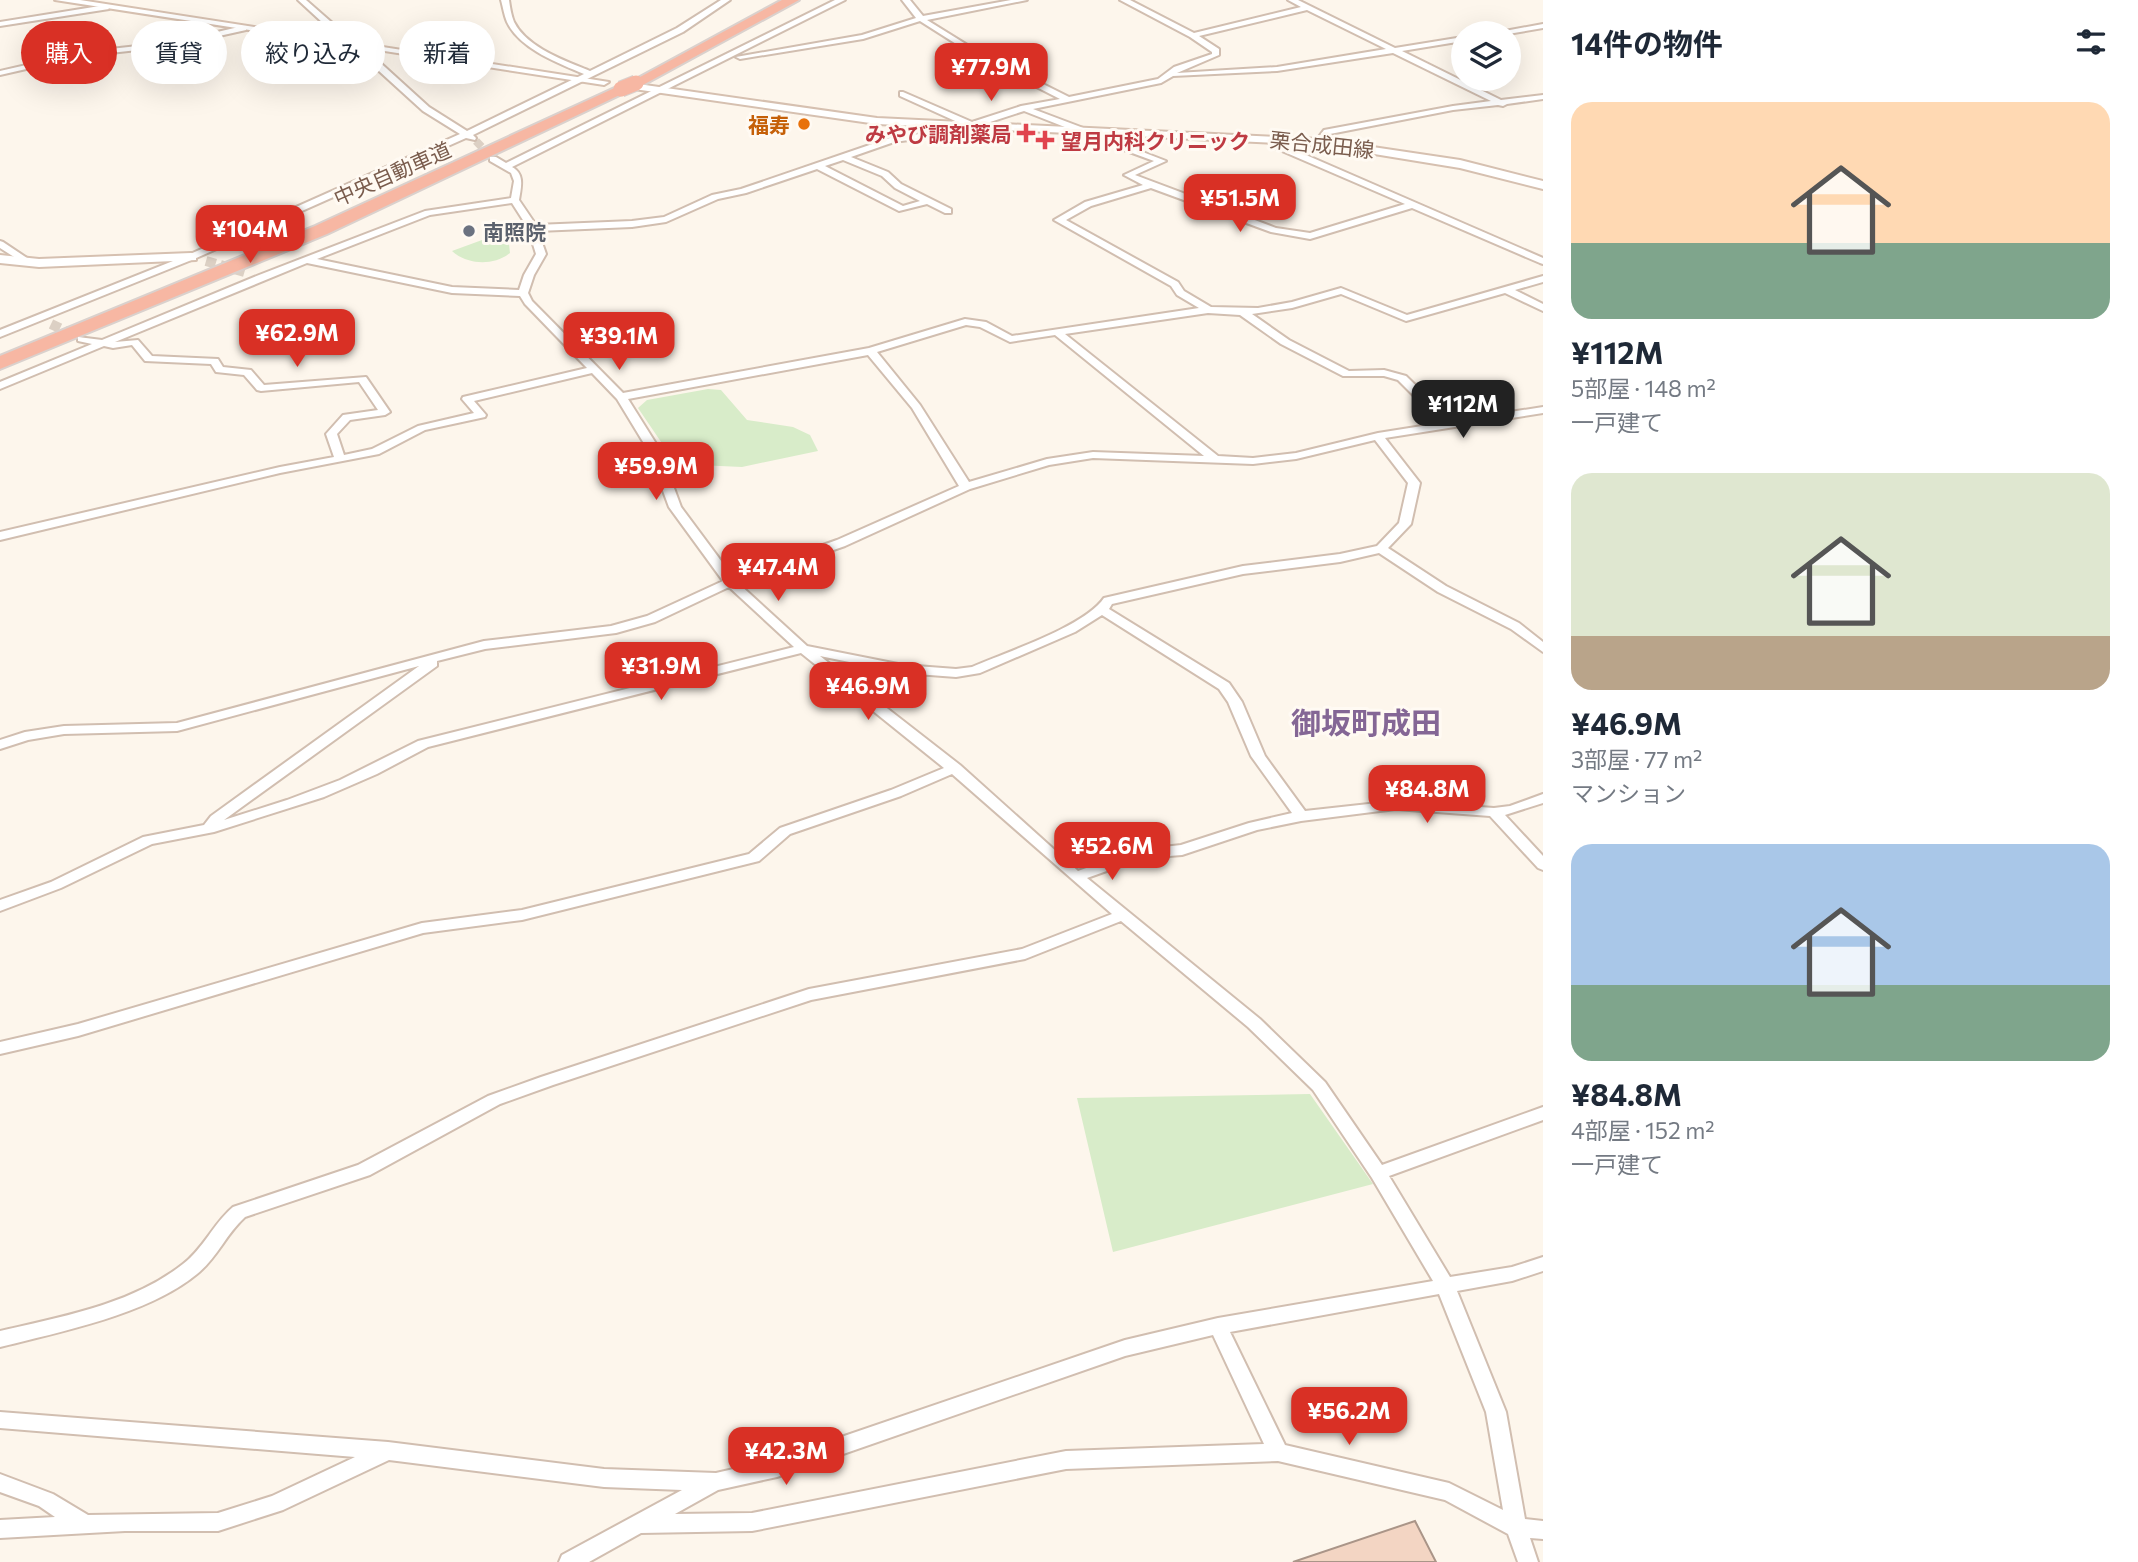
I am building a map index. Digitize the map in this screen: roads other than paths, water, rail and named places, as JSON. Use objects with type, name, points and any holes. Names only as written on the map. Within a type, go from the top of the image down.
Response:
[{"type":"highway","name":"中央自動車道","points":[[0,353],[310,225],[621,85],[776,0]]},
{"type":"highway","name":"中央自動車道","points":[[0,363],[321,230],[792,0]]},
{"type":"main road","name":"栗合成田線","points":[[60,0],[241,27]]},
{"type":"main road","name":"栗合成田線","points":[[385,49],[825,116],[969,126],[1283,138],[1320,142],[1461,164],[1543,185]]},
{"type":"main road","points":[[0,259],[38,263],[191,257]]},
{"type":"street","points":[[302,0],[327,21]]},
{"type":"street","points":[[505,0],[510,23],[523,36],[564,63],[591,74]]},
{"type":"street","points":[[507,166],[723,61],[841,0]]},
{"type":"street","points":[[906,0],[915,7],[920,19],[974,53],[1067,99]]},
{"type":"street","points":[[723,61],[863,37],[920,19],[1023,0]]},
{"type":"street","points":[[533,228],[632,225],[666,219],[715,197],[893,140],[950,132],[1024,108],[1143,86],[1215,55],[1216,51],[1193,35],[1124,0]]},
{"type":"street","points":[[1292,0],[1304,9],[1503,104]]},
{"type":"street","points":[[0,334],[191,257],[472,137],[579,78],[680,30],[718,2]]},
{"type":"street","points":[[0,24],[106,7]]},
{"type":"street","points":[[1193,35],[1304,9]]},
{"type":"street","points":[[1521,29],[1543,26]]},
{"type":"street","points":[[0,73],[83,54],[174,44],[241,27]]},
{"type":"street","points":[[1168,76],[1277,69],[1451,41]]},
{"type":"street","points":[[385,72],[426,109],[472,137]]},
{"type":"street","points":[[903,94],[969,126]]},
{"type":"street","points":[[1320,142],[1327,132],[1452,108],[1503,104],[1543,97]]},
{"type":"street","points":[[1024,108],[1083,131]]},
{"type":"street","points":[[1100,131],[1100,138],[1162,161],[1128,175],[1274,230],[1310,236],[1415,204]]},
{"type":"street","points":[[1283,138],[1278,146],[1543,261]]},
{"type":"street","points":[[843,157],[885,174],[898,186],[948,211]]},
{"type":"street","points":[[493,159],[515,172],[518,181],[515,200],[533,228],[541,254],[528,275],[523,293]]},
{"type":"street","points":[[818,166],[902,209],[928,201]]},
{"type":"street","points":[[1151,185],[1088,204],[1059,220],[1175,284],[1180,293],[1208,310]]},
{"type":"street","points":[[0,386],[305,259],[428,213],[515,200]]},
{"type":"street","points":[[0,244],[24,260]]},
{"type":"street","points":[[191,257],[206,261]]},
{"type":"street","points":[[305,259],[452,290],[523,293],[552,329],[621,397],[654,450],[675,507],[730,582],[803,649],[955,768],[1123,915],[1254,1023],[1320,1086],[1378,1172],[1445,1285],[1496,1412],[1516,1528],[1528,1562]]},
{"type":"street","points":[[248,274],[262,277]]},
{"type":"street","points":[[621,397],[666,391],[871,351],[965,322],[982,324],[1010,339],[1045,332],[1059,334],[1208,310],[1241,311],[1306,302],[1341,291],[1406,318],[1543,279]]},
{"type":"street","points":[[1509,290],[1543,308]]},
{"type":"street","points":[[1241,311],[1285,342],[1348,374],[1384,373],[1402,378],[1451,426]]},
{"type":"street","points":[[41,319],[51,324]]},
{"type":"street","points":[[1059,334],[1217,460]]},
{"type":"street","points":[[82,339],[102,344],[134,342],[149,359],[214,362],[220,370],[247,372],[261,388],[362,379],[384,412],[347,417],[339,425],[331,434],[340,459]]},
{"type":"street","points":[[871,351],[916,407],[967,487]]},
{"type":"street","points":[[0,536],[375,452],[422,428],[481,415],[467,400],[595,369]]},
{"type":"street","points":[[0,745],[25,736],[64,730],[177,727],[484,645],[611,630],[651,619],[730,582],[841,543],[967,487],[1047,462],[1093,456],[1217,460],[1296,456],[1378,436],[1543,410]]},
{"type":"street","points":[[0,906],[56,885],[148,840],[209,829],[263,814],[377,771],[423,744],[803,649],[903,669],[956,673],[975,670],[1062,633],[1102,610],[1108,601],[1243,570],[1340,558],[1381,549],[1405,524],[1414,483],[1378,436]]},
{"type":"street","points":[[1381,549],[1442,589],[1515,625],[1543,648]]},
{"type":"street","points":[[1102,610],[1224,686],[1235,702],[1258,756],[1301,816]]},
{"type":"street","points":[[209,829],[216,819],[439,658]]},
{"type":"street","points":[[0,1048],[78,1030],[422,928],[522,915],[754,858],[785,831],[897,793],[955,768]]},
{"type":"street","points":[[1078,876],[1140,853],[1182,850],[1254,826],[1301,816],[1396,805],[1494,812],[1512,810],[1543,798]]},
{"type":"street","points":[[1494,812],[1543,865]]},
{"type":"street","points":[[0,1339],[97,1315],[169,1283],[207,1254],[223,1224],[239,1212],[365,1170],[494,1101],[809,995],[1025,954],[1123,915]]},
{"type":"street","points":[[1378,1172],[1543,1113]]},
{"type":"street","points":[[0,1420],[388,1451],[604,1478],[716,1482],[777,1468],[1125,1348],[1218,1326],[1512,1274],[1543,1265]]},
{"type":"street","points":[[1218,1326],[1278,1452]]},
{"type":"street","points":[[0,1529],[85,1524],[218,1522],[276,1504],[388,1451]]},
{"type":"street","points":[[638,1524],[752,1522],[1066,1460],[1278,1452],[1450,1492],[1516,1528],[1543,1530]]},
{"type":"street","points":[[569,1562],[716,1482]]},
{"type":"street","points":[[0,1483],[46,1500],[85,1524]]},
{"type":"tunnel","points":[[476,141],[493,159]]},
{"type":"tunnel","points":[[206,261],[248,273]]},
{"type":"tunnel","points":[[51,324],[78,337]]},
{"type":"place","name":"福寿","points":[[804,124]]},
{"type":"place","name":"みやび調剤薬局","points":[[1026,133]]},
{"type":"place","name":"望月内科クリニック","points":[[1045,140]]},
{"type":"place","name":"南照院","points":[[469,231]]},
{"type":"district","name":"御坂町成田","points":[[1366,721]]}]
